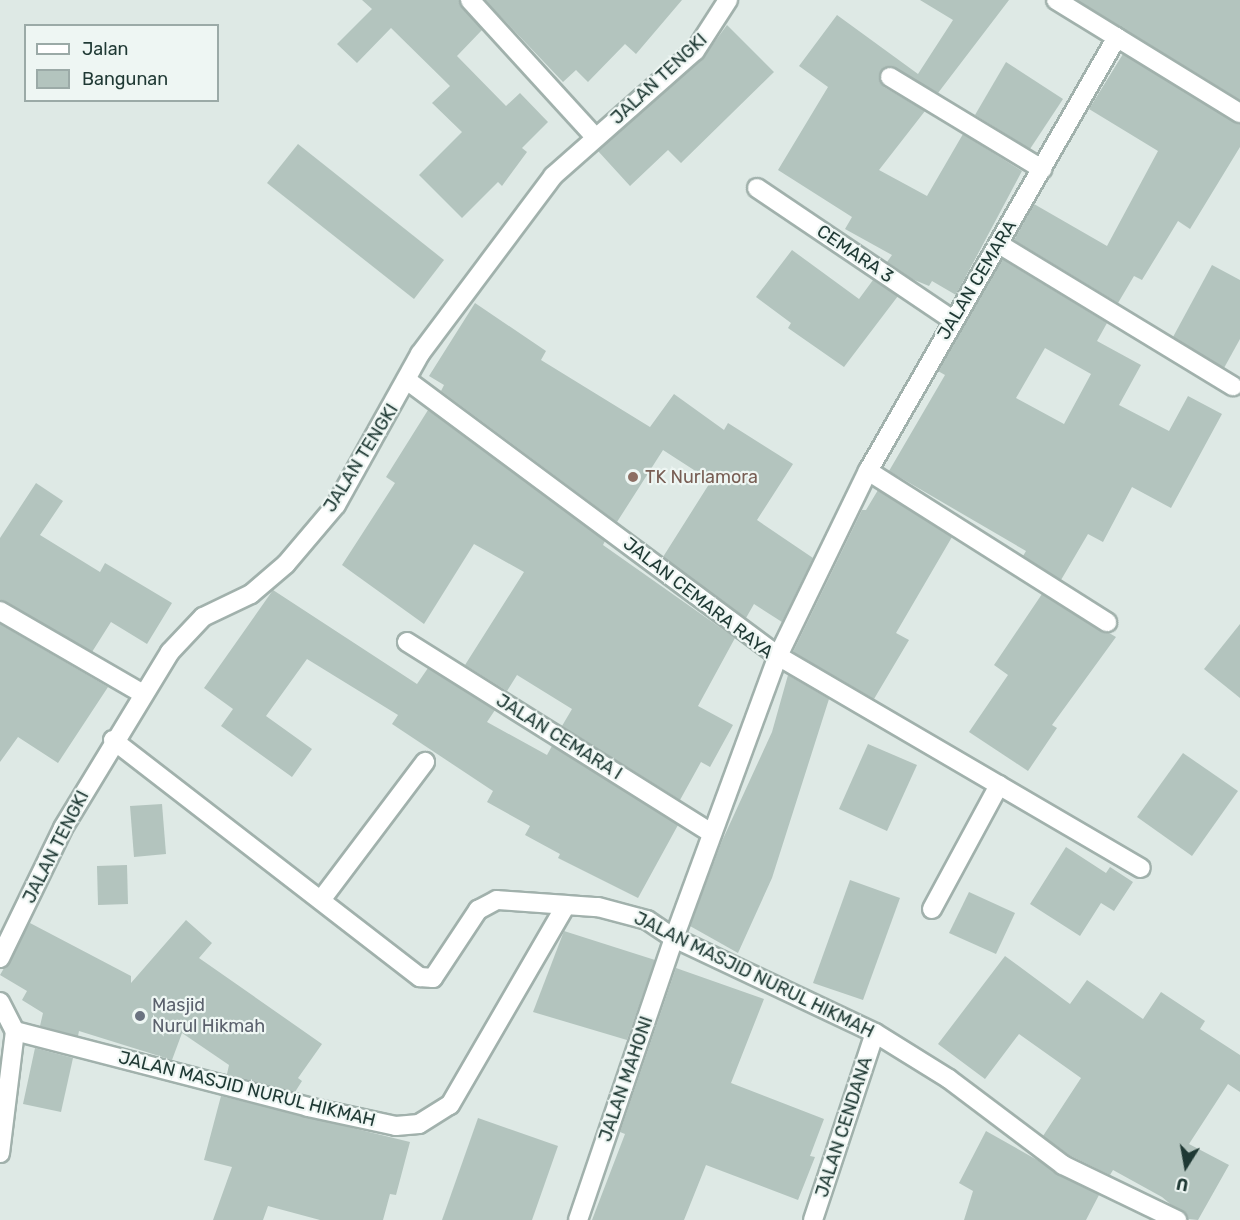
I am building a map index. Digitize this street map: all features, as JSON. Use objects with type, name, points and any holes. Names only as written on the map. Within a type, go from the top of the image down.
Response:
[{"type":"street","points":[[470,0],[595,137]]},
{"type":"street","name":"JALAN TENGKI","points":[[0,958],[63,828],[113,740],[170,652],[203,617],[251,594],[286,564],[336,505],[408,381],[420,354],[473,280],[553,176],[695,51],[728,0]]},
{"type":"street","points":[[1056,0],[1240,113]]},
{"type":"street","name":"JALAN CEMARA","points":[[778,656],[868,471],[1117,37]]},
{"type":"street","points":[[890,77],[1042,169]]},
{"type":"street","name":"CEMARA 3","points":[[758,188],[953,320]]},
{"type":"street","points":[[999,244],[1233,387]]},
{"type":"street","name":"JALAN CEMARA RAYA","points":[[408,381],[778,656],[674,938]]},
{"type":"street","points":[[868,471],[1107,622]]},
{"type":"street","points":[[0,611],[143,694]]},
{"type":"street","name":"JALAN CEMARA I","points":[[407,642],[711,833]]},
{"type":"street","points":[[778,656],[1141,868]]},
{"type":"street","points":[[113,740],[427,979],[433,978],[478,910],[497,900],[566,905]]},
{"type":"street","points":[[321,900],[425,762]]},
{"type":"street","points":[[932,909],[999,785]]},
{"type":"street","name":"JALAN MASJID NURUL HIKMAH","points":[[15,1031],[308,1107],[396,1126],[419,1124],[450,1105],[566,905],[626,913],[875,1033],[949,1079],[1063,1165],[1144,1214],[1177,1220]]},
{"type":"street","name":"JALAN MAHONI","points":[[578,1220],[674,938]]},
{"type":"street","points":[[0,1002],[15,1031],[0,1154]]},
{"type":"street","name":"JALAN CENDANA","points":[[813,1220],[875,1033]]},
{"type":"building","points":[[362,0],[459,0],[482,30],[457,56],[506,106],[520,93],[548,122],[522,148],[527,152],[502,186],[498,182],[462,218],[419,175],[462,132],[432,103],[450,86],[391,28],[357,63],[337,44],[372,9]]},
{"type":"building","points":[[485,0],[682,0],[636,54],[625,44],[588,82],[576,70],[563,82]]},
{"type":"building","points":[[920,0],[1009,0],[938,93],[891,66],[879,76],[884,87],[925,111],[879,170],[927,196],[963,134],[1022,171],[956,295],[932,281],[929,286],[912,279],[887,262],[892,255],[845,229],[852,217],[778,170],[828,87],[799,66],[837,15],[918,74],[953,20]]},
{"type":"building","points":[[1077,0],[1240,0],[1240,100],[1123,28]]},
{"type":"building","points":[[727,25],[774,72],[681,163],[668,150],[630,186],[598,151],[702,59]]},
{"type":"building","points":[[1123,54],[1240,124],[1240,147],[1190,229],[1178,221],[1142,280],[1134,276],[1118,303],[1014,240],[1034,204],[1107,246],[1158,151],[1089,109]]},
{"type":"building","points":[[1006,62],[1063,99],[1030,149],[975,115]]},
{"type":"building","points":[[298,144],[444,260],[414,299],[267,183]]},
{"type":"building","points":[[792,250],[859,299],[873,280],[898,296],[844,367],[788,328],[791,323],[756,297]]},
{"type":"building","points":[[1002,259],[1107,323],[1097,341],[1141,365],[1119,405],[1169,431],[1188,396],[1222,414],[1171,508],[1132,487],[1103,542],[1088,534],[1061,580],[1023,556],[1026,551],[889,471],[945,375],[938,371]],"holes":[[[1045,348],[1091,374],[1064,424],[1016,398]]]},
{"type":"building","points":[[1212,265],[1240,280],[1240,339],[1224,368],[1173,337]]},
{"type":"building","points":[[475,303],[546,351],[541,360],[650,427],[674,394],[724,430],[728,423],[793,464],[757,520],[813,558],[782,622],[754,604],[746,618],[663,557],[711,481],[663,450],[617,522],[441,391],[444,385],[429,376]]},
{"type":"building","points":[[428,410],[605,541],[603,545],[735,638],[698,706],[733,725],[710,767],[701,762],[680,800],[562,726],[572,709],[517,675],[507,691],[465,665],[524,572],[474,544],[424,624],[342,565],[395,483],[386,477]]},
{"type":"building","points":[[36,483],[63,501],[40,535],[100,572],[105,563],[172,603],[147,644],[111,622],[92,652],[0,600],[0,538]]},
{"type":"building","points":[[878,490],[952,537],[896,633],[909,640],[874,699],[793,652],[862,510],[866,510]]},
{"type":"building","points":[[273,590],[417,684],[428,668],[495,710],[487,722],[547,755],[552,746],[678,825],[638,898],[558,858],[560,854],[525,835],[530,826],[487,802],[493,791],[392,724],[398,715],[307,659],[266,716],[312,749],[292,777],[221,726],[233,709],[204,688]]},
{"type":"building","points":[[1042,594],[1116,637],[1052,725],[1057,728],[1028,771],[969,732],[1008,675],[994,665]]},
{"type":"building","points":[[0,624],[108,687],[58,763],[18,737],[0,762]]},
{"type":"building","points":[[1240,624],[1240,698],[1204,669]]},
{"type":"building","points":[[788,675],[829,699],[772,878],[738,953],[690,926],[722,841],[772,732]]},
{"type":"building","points":[[868,744],[917,765],[887,831],[839,809]]},
{"type":"building","points":[[1183,753],[1238,791],[1192,856],[1137,817]]},
{"type":"building","points":[[162,804],[166,854],[134,857],[130,806]]},
{"type":"building","points":[[1066,847],[1106,873],[1110,867],[1133,882],[1114,911],[1101,903],[1080,936],[1030,904]]},
{"type":"building","points":[[127,865],[128,904],[98,905],[97,866]]},
{"type":"building","points":[[850,880],[900,898],[863,1000],[813,983]]},
{"type":"building","points":[[969,892],[1015,913],[996,954],[949,933]]},
{"type":"building","points":[[186,920],[212,943],[199,958],[322,1044],[298,1078],[302,1081],[295,1092],[227,1074],[229,1065],[182,1033],[172,1060],[79,1031],[78,1036],[40,1026],[43,1013],[22,1000],[27,991],[0,975],[30,923],[131,976],[131,983]]},
{"type":"building","points":[[564,931],[655,960],[627,1040],[533,1012]]},
{"type":"building","points":[[1005,956],[1070,1004],[1087,980],[1143,1019],[1161,992],[1205,1021],[1200,1029],[1240,1055],[1240,1092],[1228,1084],[1189,1144],[1229,1165],[1198,1220],[1188,1219],[1162,1197],[1113,1170],[1110,1175],[1069,1155],[1043,1136],[1081,1078],[1019,1034],[985,1079],[938,1044]]},
{"type":"building","points":[[676,968],[764,999],[731,1083],[824,1119],[810,1156],[815,1157],[798,1200],[706,1165],[684,1220],[592,1220],[625,1134],[620,1132]]},
{"type":"building","points":[[35,1048],[73,1058],[61,1112],[23,1104]]},
{"type":"building","points":[[221,1096],[410,1142],[396,1195],[390,1194],[383,1220],[320,1220],[268,1206],[263,1220],[213,1220],[232,1167],[204,1160]]},
{"type":"building","points":[[478,1118],[558,1146],[532,1220],[442,1220]]},
{"type":"building","points":[[986,1131],[1099,1195],[1086,1220],[964,1220],[973,1191],[959,1183]]},
{"type":"place","name":"TK Nurlamora","points":[[633,477]]},
{"type":"place","name":"Masjid Nurul Hikmah","points":[[140,1016]]}]
